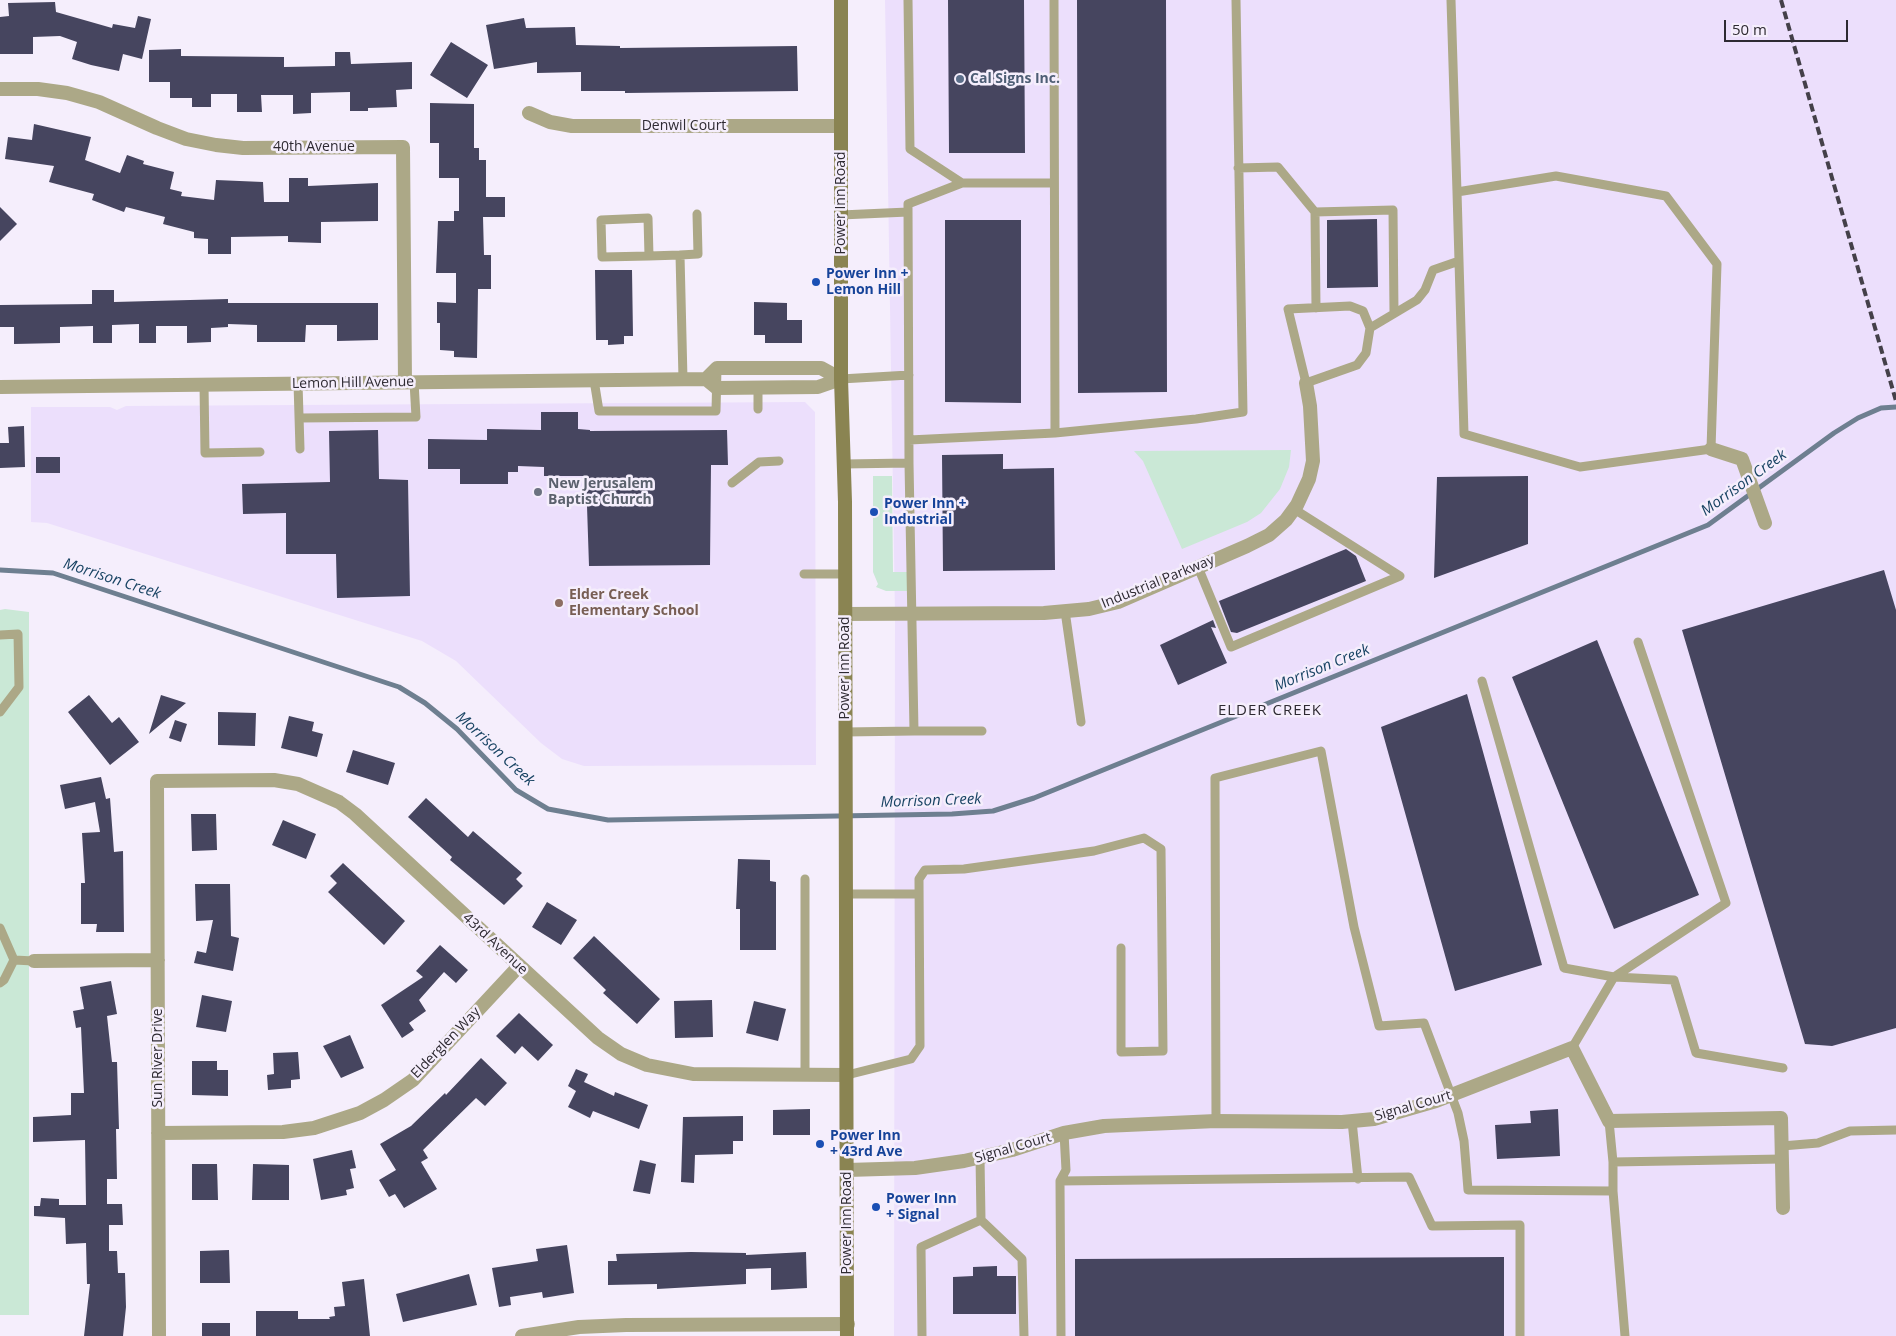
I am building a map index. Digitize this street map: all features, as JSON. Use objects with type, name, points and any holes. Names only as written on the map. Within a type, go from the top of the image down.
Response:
[{"type":"main road","name":"Power Inn Road","points":[[841,0],[841,379],[844,464],[845,781],[847,842],[848,1330]]},
{"type":"street","name":"40th Avenue","points":[[0,89],[38,89],[67,93],[99,102],[186,139],[216,145],[243,148],[403,147],[410,382]]},
{"type":"street","name":"Denwil Court","points":[[528,113],[550,122],[572,126],[841,126]]},
{"type":"street","points":[[716,368],[821,368],[841,379],[818,386],[717,388],[706,379],[716,368]]},
{"type":"street","name":"Lemon Hill Avenue","points":[[0,387],[706,379]]},
{"type":"street","name":"Industrial Parkway","points":[[845,614],[1044,613],[1089,609],[1118,602],[1269,535],[1294,509],[1305,491],[1313,461],[1306,383]]},
{"type":"street","points":[[1711,449],[1742,459],[1765,523]]},
{"type":"street","name":"43rd Avenue","points":[[157,781],[274,780],[298,784],[321,792],[355,814],[598,1038],[621,1054],[647,1065],[693,1074],[847,1075]]},
{"type":"street","name":"Sun River Drive","points":[[157,781],[159,1336]]},
{"type":"street","points":[[34,961],[158,960]]},
{"type":"street","name":"Elderglen Way","points":[[158,1133],[283,1132],[314,1128],[360,1113],[384,1100],[413,1080],[519,966]]},
{"type":"street","points":[[1572,1048],[1609,1121],[1781,1118],[1783,1208]]},
{"type":"street","name":"Signal Court","points":[[847,1170],[915,1168],[980,1157],[1064,1133],[1104,1126],[1216,1121],[1352,1121],[1405,1112],[1572,1048]]},
{"type":"street","points":[[522,1336],[579,1328],[626,1325],[848,1330]]},
{"type":"lane","points":[[908,0],[910,149],[962,183]]},
{"type":"lane","points":[[1054,0],[1055,433]]},
{"type":"lane","points":[[909,440],[1055,433],[1196,419],[1243,412],[1236,0]]},
{"type":"lane","points":[[1451,0],[1464,434],[1580,467],[1711,449],[1717,264],[1666,196],[1556,176],[1457,192]]},
{"type":"lane","points":[[1238,168],[1278,167],[1315,212],[1316,308]]},
{"type":"lane","points":[[914,731],[909,463],[908,204],[962,183],[1054,183]]},
{"type":"lane","points":[[1315,212],[1393,210],[1394,313]]},
{"type":"lane","points":[[841,215],[908,212]]},
{"type":"lane","points":[[649,256],[648,218],[601,220],[602,256],[649,256],[698,254],[697,214]]},
{"type":"lane","points":[[680,255],[683,379]]},
{"type":"lane","points":[[1370,328],[1417,300],[1426,290],[1433,270],[1459,262]]},
{"type":"lane","points":[[1350,306],[1362,311],[1370,328],[1366,353],[1357,365],[1306,383],[1288,309],[1350,306]]},
{"type":"lane","points":[[594,380],[599,411],[716,410],[716,368]]},
{"type":"lane","points":[[841,379],[909,376]]},
{"type":"lane","points":[[299,418],[416,417],[410,382]]},
{"type":"lane","points":[[298,383],[300,449]]},
{"type":"lane","points":[[204,384],[204,453],[260,452]]},
{"type":"lane","points":[[758,387],[758,409]]},
{"type":"lane","points":[[732,483],[759,462],[779,461]]},
{"type":"lane","points":[[844,464],[909,463]]},
{"type":"lane","points":[[1198,567],[1231,646],[1400,576],[1294,509]]},
{"type":"lane","points":[[804,574],[845,574]]},
{"type":"lane","points":[[1066,611],[1081,722]]},
{"type":"lane","points":[[0,635],[18,634],[19,686],[0,712]]},
{"type":"lane","points":[[1572,1048],[1614,978],[1726,903],[1638,642]]},
{"type":"lane","points":[[1482,681],[1564,968],[1614,978],[1674,980],[1696,1053],[1783,1068]]},
{"type":"lane","points":[[845,732],[982,731]]},
{"type":"lane","points":[[1216,1121],[1215,778],[1321,751],[1354,927],[1379,1026],[1424,1023],[1452,1095],[1464,1141],[1468,1190],[1613,1191]]},
{"type":"lane","points":[[847,1075],[911,1059],[920,1046],[918,894],[919,880],[925,870],[964,869],[1085,852],[1144,838],[1161,849],[1163,1051],[1121,1052],[1121,948]]},
{"type":"lane","points":[[805,879],[805,1074]]},
{"type":"lane","points":[[847,894],[918,894]]},
{"type":"lane","points":[[0,928],[14,960]]},
{"type":"lane","points":[[14,960],[34,961]]},
{"type":"lane","points":[[0,983],[4,980],[14,960]]},
{"type":"lane","points":[[1352,1121],[1358,1179]]},
{"type":"lane","points":[[1609,1121],[1625,1336]]},
{"type":"lane","points":[[1613,1162],[1782,1153],[1818,1143],[1850,1131],[1896,1130]]},
{"type":"lane","points":[[1061,1336],[1060,1181],[1066,1170],[1064,1133]]},
{"type":"lane","points":[[980,1157],[981,1220],[1022,1259],[1024,1336]]},
{"type":"lane","points":[[1060,1181],[1409,1177],[1432,1226],[1520,1225],[1520,1336]]},
{"type":"lane","points":[[922,1336],[921,1247],[981,1220]]},
{"type":"shaded area","points":[[885,0],[1896,0],[1896,1336],[894,1336],[895,614]]},
{"type":"shaded area","name":"Elder Creek Elementary School","points":[[805,402],[815,412],[816,765],[584,766],[562,759],[541,743],[456,661],[422,641],[47,523],[31,522],[31,407],[110,407],[117,410],[126,406]]},
{"type":"green space","points":[[1291,450],[1289,467],[1280,489],[1261,513],[1247,522],[1182,549],[1143,461],[1134,451]]},
{"type":"green space","points":[[873,476],[892,476],[893,572],[907,572],[909,591],[886,591],[876,587],[878,584],[873,572]]},
{"type":"green space","points":[[0,610],[29,612],[29,1315],[0,1315]]},
{"type":"building","points":[[948,0],[1024,0],[1025,153],[949,153]]},
{"type":"building","points":[[1077,0],[1166,0],[1167,392],[1078,393]]},
{"type":"building","points":[[55,2],[56,12],[112,28],[113,24],[135,28],[138,16],[151,19],[142,59],[123,54],[119,71],[91,65],[72,59],[77,42],[60,36],[33,37],[33,54],[0,54],[0,17],[9,16],[8,3]]},
{"type":"building","points":[[524,18],[526,28],[575,27],[576,45],[620,46],[620,48],[797,46],[798,91],[625,93],[625,91],[581,91],[581,72],[537,73],[537,62],[494,69],[486,25]]},
{"type":"building","points":[[451,42],[488,65],[467,98],[430,75]]},
{"type":"building","points":[[181,49],[181,56],[284,57],[284,67],[335,66],[335,52],[350,52],[351,64],[412,62],[412,89],[396,90],[397,107],[368,108],[368,111],[350,111],[350,92],[311,93],[311,113],[293,114],[293,95],[261,95],[262,112],[237,112],[237,94],[211,94],[211,107],[192,107],[192,98],[170,98],[170,82],[149,82],[149,50]]},
{"type":"building","points":[[430,103],[474,104],[474,148],[479,148],[479,160],[486,160],[486,197],[505,197],[505,217],[483,217],[484,255],[491,255],[491,289],[478,289],[477,358],[454,357],[454,351],[440,350],[440,323],[437,323],[437,302],[456,303],[456,273],[436,273],[438,221],[454,221],[454,211],[459,211],[459,178],[439,178],[439,143],[430,143]]},
{"type":"building","points":[[34,124],[91,137],[85,160],[120,173],[127,155],[144,161],[143,164],[174,172],[170,189],[182,192],[181,196],[214,200],[216,180],[263,182],[264,202],[289,202],[289,178],[308,178],[308,186],[378,183],[378,221],[321,222],[321,243],[288,242],[288,236],[231,237],[231,254],[208,254],[208,239],[194,238],[194,232],[163,224],[165,217],[126,207],[124,212],[92,200],[94,194],[49,182],[54,166],[5,159],[8,137],[32,140]]},
{"type":"building","points":[[0,207],[17,224],[0,241]]},
{"type":"building","points":[[1377,219],[1378,287],[1327,288],[1327,220]]},
{"type":"building","points":[[945,220],[1021,220],[1021,403],[945,402]]},
{"type":"building","points":[[595,270],[632,270],[633,336],[624,336],[624,344],[608,345],[608,340],[596,340]]},
{"type":"building","points":[[92,290],[114,290],[114,302],[228,299],[228,303],[378,303],[378,340],[337,341],[337,325],[306,325],[305,342],[257,342],[257,325],[228,324],[228,327],[211,328],[211,342],[187,343],[187,326],[156,326],[156,343],[139,343],[139,324],[112,325],[112,343],[93,343],[93,326],[60,327],[60,343],[14,344],[14,327],[0,327],[0,305],[92,304]]},
{"type":"building","points":[[754,302],[787,303],[787,320],[802,320],[802,343],[765,343],[765,335],[754,335]]},
{"type":"building","points":[[541,412],[578,412],[578,429],[590,431],[727,430],[728,465],[711,465],[710,565],[589,566],[586,476],[544,476],[544,467],[518,466],[518,472],[508,472],[508,484],[460,484],[460,469],[428,469],[428,439],[487,440],[487,429],[541,430]]},
{"type":"building","points":[[24,426],[25,467],[0,468],[0,443],[9,443],[8,427]]},
{"type":"building","points":[[378,430],[379,479],[408,480],[410,596],[337,598],[336,554],[286,554],[286,513],[243,514],[242,484],[330,482],[329,431]]},
{"type":"building","points":[[1003,454],[1003,469],[1054,468],[1055,570],[943,571],[942,455]]},
{"type":"building","points":[[36,457],[60,457],[60,473],[36,473]]},
{"type":"building","points":[[1528,476],[1528,544],[1434,578],[1437,477]]},
{"type":"building","points":[[1346,549],[1356,556],[1366,581],[1237,633],[1231,632],[1219,601]]},
{"type":"building","points":[[1884,570],[1896,610],[1896,1028],[1832,1046],[1805,1044],[1682,630]]},
{"type":"building","points":[[1213,620],[1216,628],[1211,627],[1227,663],[1178,685],[1160,645]]},
{"type":"building","points":[[1597,640],[1699,895],[1614,929],[1512,677]]},
{"type":"building","points":[[1467,694],[1542,965],[1455,991],[1381,727]]},
{"type":"building","points":[[89,695],[112,723],[119,717],[139,742],[110,765],[68,712]]},
{"type":"building","points":[[161,695],[186,703],[149,734]]},
{"type":"building","points":[[218,712],[256,713],[255,746],[218,745]]},
{"type":"building","points":[[289,716],[314,722],[312,731],[323,734],[317,757],[281,748]]},
{"type":"building","points":[[175,720],[187,724],[181,742],[169,738]]},
{"type":"building","points":[[353,750],[395,763],[388,785],[346,772]]},
{"type":"building","points":[[101,777],[106,799],[110,798],[114,852],[123,851],[124,932],[96,932],[97,924],[81,924],[81,883],[85,883],[82,833],[100,832],[95,802],[65,809],[60,785]]},
{"type":"building","points":[[426,798],[468,837],[473,831],[522,873],[516,879],[523,886],[504,905],[450,860],[452,857],[408,817]]},
{"type":"building","points":[[191,814],[216,814],[217,850],[192,851]]},
{"type":"building","points":[[283,820],[316,834],[306,859],[272,845]]},
{"type":"building","points":[[738,859],[770,860],[770,881],[776,882],[776,950],[740,950],[740,909],[736,909]]},
{"type":"building","points":[[343,863],[405,921],[384,945],[328,892],[337,883],[330,876]]},
{"type":"building","points":[[195,884],[230,884],[231,936],[239,938],[233,971],[194,963],[197,951],[206,953],[213,920],[196,921]]},
{"type":"building","points":[[547,902],[577,920],[561,945],[532,927]]},
{"type":"building","points":[[594,936],[660,999],[637,1024],[603,993],[606,990],[573,958]]},
{"type":"building","points":[[440,945],[468,970],[456,983],[444,972],[419,1000],[426,1011],[409,1023],[414,1030],[402,1038],[381,1005],[423,977],[416,971]]},
{"type":"building","points":[[111,981],[117,1014],[107,1016],[112,1062],[117,1062],[119,1129],[116,1129],[117,1179],[107,1179],[107,1204],[122,1204],[123,1225],[109,1225],[109,1251],[117,1251],[118,1273],[125,1273],[126,1307],[123,1336],[84,1336],[90,1284],[87,1284],[86,1243],[66,1244],[65,1218],[34,1216],[34,1206],[40,1206],[41,1198],[59,1199],[59,1205],[86,1205],[85,1140],[33,1142],[33,1117],[71,1115],[71,1093],[84,1093],[81,1027],[76,1028],[73,1011],[84,1009],[80,987]]},
{"type":"building","points":[[202,995],[232,1001],[226,1032],[196,1027]]},
{"type":"building","points":[[712,1000],[713,1037],[675,1038],[674,1001]]},
{"type":"building","points":[[754,1001],[786,1009],[778,1041],[746,1033]]},
{"type":"building","points":[[519,1013],[553,1045],[538,1061],[522,1046],[515,1054],[496,1036]]},
{"type":"building","points":[[350,1035],[364,1068],[341,1078],[323,1046]]},
{"type":"building","points":[[298,1052],[300,1079],[291,1080],[291,1088],[268,1090],[267,1075],[274,1074],[273,1053]]},
{"type":"building","points":[[481,1058],[507,1083],[485,1106],[476,1098],[423,1150],[428,1158],[421,1162],[437,1189],[404,1208],[395,1194],[389,1197],[379,1180],[396,1170],[380,1144],[411,1126],[445,1093],[446,1095]]},
{"type":"building","points":[[192,1061],[217,1061],[217,1070],[228,1070],[228,1096],[192,1095]]},
{"type":"building","points":[[576,1069],[588,1074],[584,1082],[614,1096],[615,1092],[648,1105],[639,1129],[593,1111],[590,1118],[568,1107],[576,1091],[568,1086]]},
{"type":"building","points":[[810,1109],[810,1135],[773,1135],[773,1110]]},
{"type":"building","points":[[1558,1109],[1560,1156],[1497,1159],[1495,1125],[1531,1123],[1530,1111]]},
{"type":"building","points":[[743,1116],[743,1141],[733,1141],[733,1154],[695,1155],[694,1183],[681,1182],[683,1117]]},
{"type":"building","points":[[352,1150],[356,1168],[350,1169],[354,1188],[346,1190],[347,1195],[321,1200],[313,1159]]},
{"type":"building","points":[[640,1160],[656,1164],[650,1194],[633,1191]]},
{"type":"building","points":[[192,1164],[217,1164],[218,1200],[192,1200]]},
{"type":"building","points":[[253,1164],[289,1165],[289,1200],[252,1200]]},
{"type":"building","points":[[567,1245],[574,1293],[543,1298],[542,1292],[510,1297],[511,1305],[499,1307],[492,1268],[538,1261],[536,1249]]},
{"type":"building","points":[[229,1250],[230,1283],[200,1283],[200,1251]]},
{"type":"building","points":[[806,1252],[807,1288],[771,1290],[771,1268],[746,1269],[746,1284],[657,1289],[657,1284],[608,1285],[608,1261],[617,1261],[616,1254],[746,1253],[746,1255]]},
{"type":"building","points":[[1504,1257],[1504,1336],[1075,1336],[1075,1259]]},
{"type":"building","points":[[997,1266],[997,1276],[1016,1276],[1016,1314],[953,1314],[953,1277],[973,1276],[973,1267]]},
{"type":"building","points":[[469,1274],[477,1305],[403,1322],[396,1294]]},
{"type":"building","points":[[364,1279],[370,1336],[256,1336],[256,1311],[298,1311],[298,1319],[330,1319],[329,1317],[335,1316],[334,1307],[345,1306],[342,1282]]},
{"type":"building","points":[[202,1323],[230,1323],[230,1336],[202,1336]]},
{"type":"waterway","name":"Morrison Creek","points":[[0,570],[53,573],[399,687],[425,703],[457,729],[516,790],[548,809],[608,820],[952,814],[993,811],[1034,798],[1708,525],[1834,433],[1858,418],[1881,408],[1896,407]]},
{"type":"railway","points":[[1781,0],[1896,401]]},
{"type":"place","name":"Cal Signs Inc.","points":[[960,79]]},
{"type":"place","name":"Power Inn + Lemon Hill","points":[[816,282]]},
{"type":"place","name":"New Jerusalem Baptist Church","points":[[538,492]]},
{"type":"place","name":"Power Inn + Industrial","points":[[874,512]]},
{"type":"place","name":"Elder Creek Elementary School","points":[[559,603]]},
{"type":"place","name":"Power Inn + 43rd Ave","points":[[820,1144]]},
{"type":"place","name":"Power Inn + Signal","points":[[876,1207]]},
{"type":"district","name":"ELDER CREEK","points":[[1270,711]]}]
